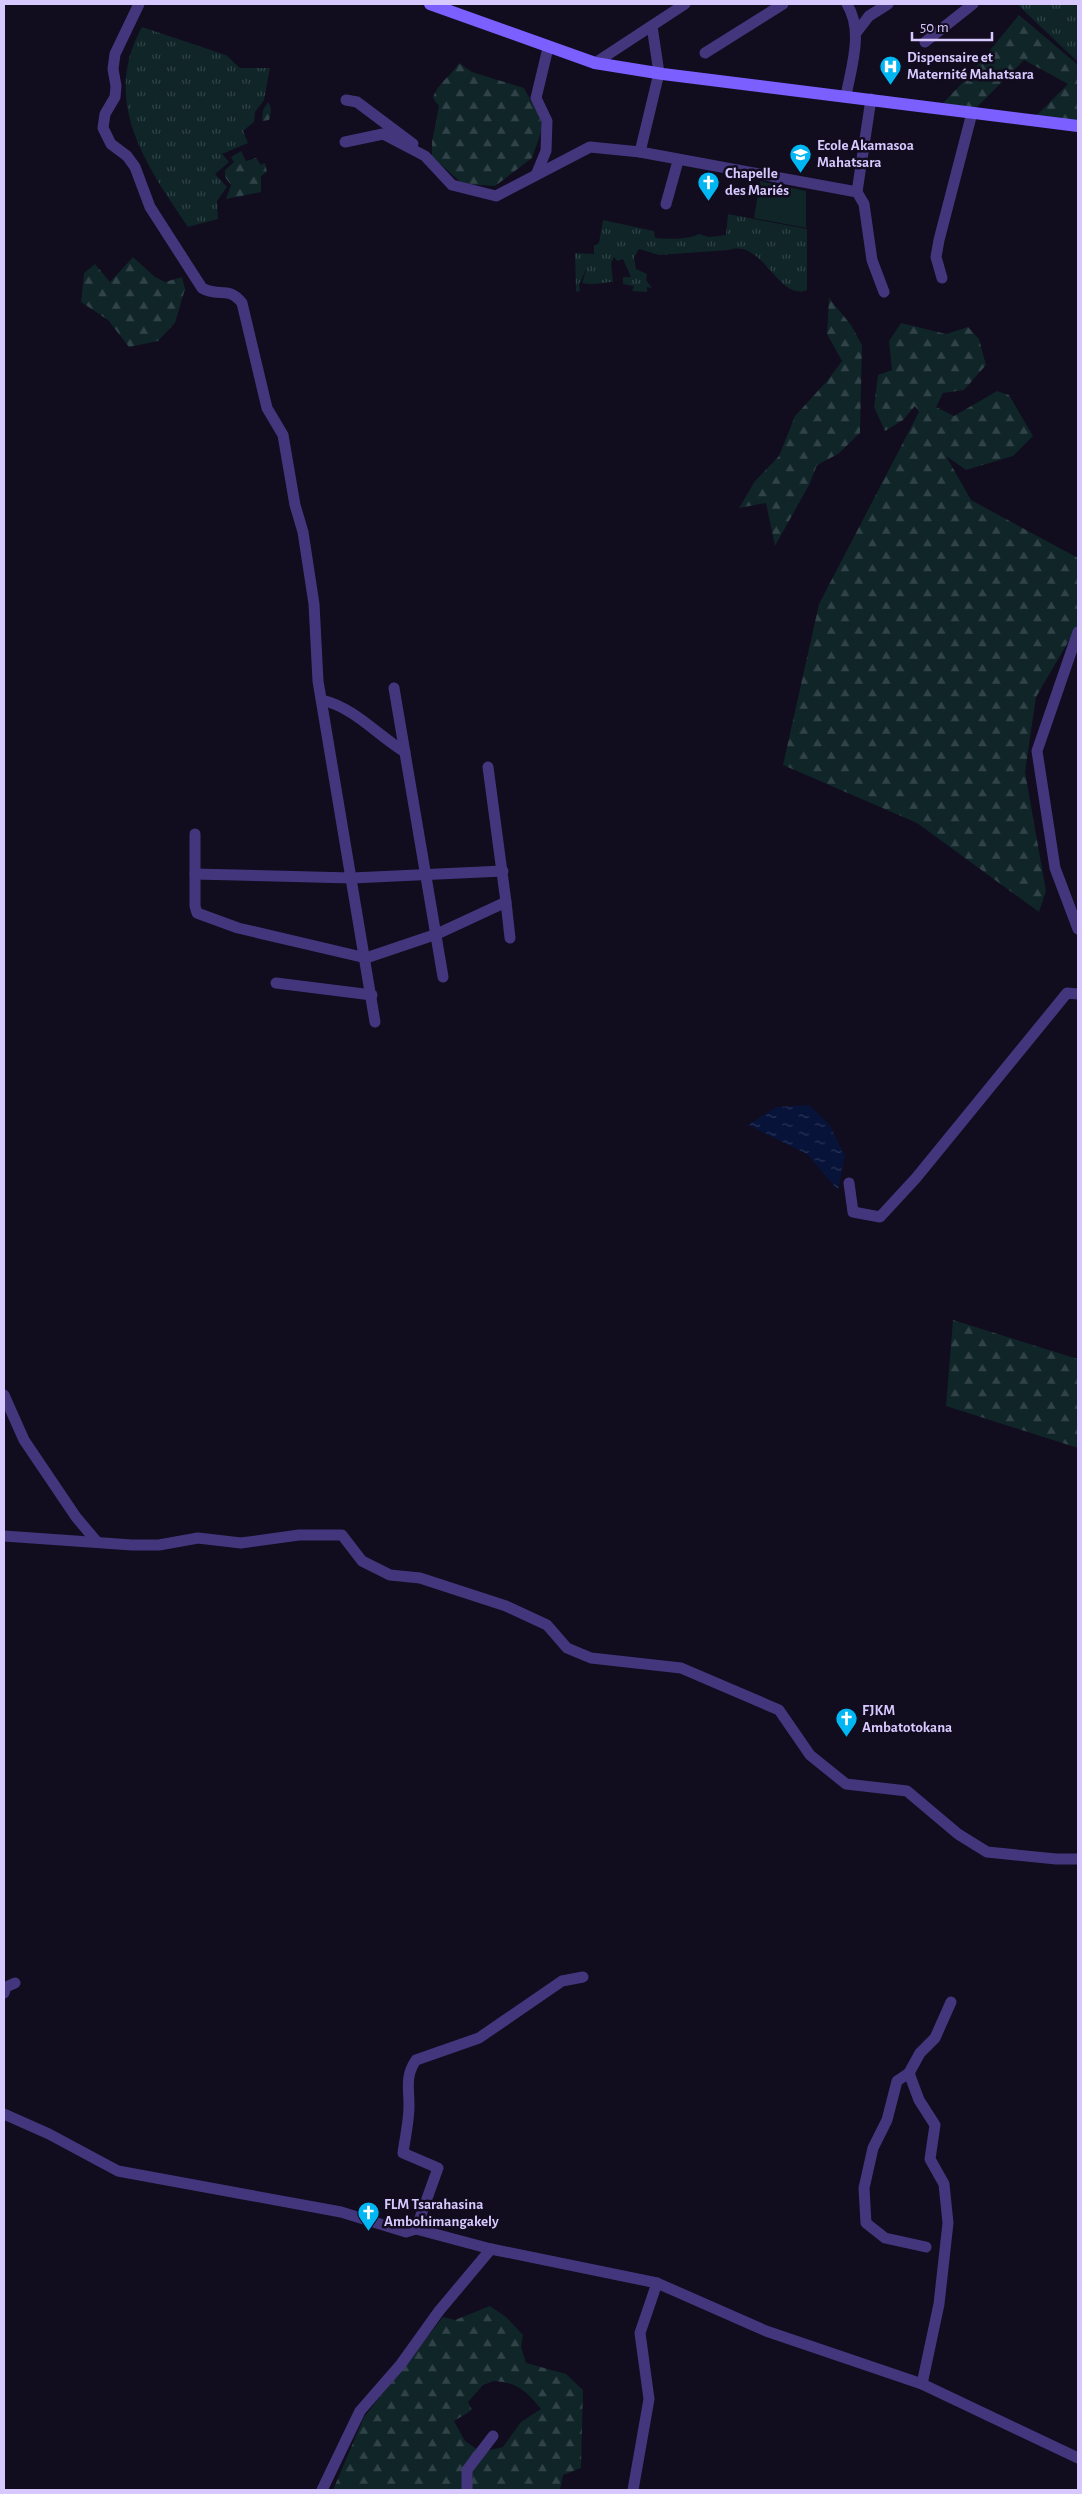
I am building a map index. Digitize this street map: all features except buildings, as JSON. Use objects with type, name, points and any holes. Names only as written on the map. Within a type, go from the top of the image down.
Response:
[{"type":"street","points":[[139,4],[115,54],[113,69],[116,86],[115,97],[105,114],[103,128],[111,144],[126,156],[135,167],[150,207],[202,288],[210,293],[226,292],[235,294],[242,303],[267,408],[283,435],[314,604],[318,681],[366,958],[375,1022]]},
{"type":"street","points":[[430,4],[548,48],[595,63],[659,73],[1078,126]]},
{"type":"street","points":[[595,63],[685,4]]},
{"type":"street","points":[[705,53],[783,4]]},
{"type":"street","points":[[846,96],[856,34],[854,21],[847,4]]},
{"type":"street","points":[[856,34],[869,16],[888,4]]},
{"type":"street","points":[[925,42],[973,4]]},
{"type":"street","points":[[640,152],[659,73],[652,26]]},
{"type":"street","points":[[536,175],[546,150],[547,121],[536,98],[548,48]]},
{"type":"street","points":[[872,99],[857,192],[865,211],[870,254],[884,292]]},
{"type":"street","points":[[346,100],[358,102],[409,140],[452,185],[496,196],[590,147],[640,152],[678,161],[857,192]]},
{"type":"street","points":[[942,278],[936,257],[937,246],[972,113]]},
{"type":"street","points":[[344,142],[382,134],[425,156]]},
{"type":"street","points":[[666,204],[678,161]]},
{"type":"street","points":[[1078,632],[1037,752],[1055,868],[1078,929]]},
{"type":"street","points":[[394,688],[424,874],[437,934],[443,977]]},
{"type":"street","points":[[322,700],[336,703],[373,727],[391,744],[405,752]]},
{"type":"street","points":[[488,767],[510,938]]},
{"type":"street","points":[[196,834],[195,906],[197,913],[238,928],[366,958],[437,934],[506,902]]},
{"type":"street","points":[[195,874],[352,878],[502,871]]},
{"type":"street","points":[[276,983],[372,995]]},
{"type":"street","points":[[849,1183],[853,1212],[880,1218],[916,1178],[1068,993],[1078,994]]},
{"type":"street","points":[[4,1395],[24,1440],[76,1517],[97,1542]]},
{"type":"street","points":[[4,1536],[132,1545],[159,1545],[198,1538],[241,1542],[299,1535],[342,1535],[362,1561],[390,1575],[420,1578],[506,1606],[547,1625],[567,1648],[591,1658],[681,1668],[779,1710],[810,1755],[846,1784],[907,1791],[958,1834],[987,1852],[1056,1859],[1078,1859]]},
{"type":"street","points":[[416,2229],[438,2168],[403,2153],[409,2106],[407,2081],[410,2068],[416,2060],[479,2038],[562,1981],[583,1977]]},
{"type":"street","points":[[4,1993],[6,1987],[15,1984]]},
{"type":"street","points":[[926,2248],[885,2238],[866,2223],[864,2188],[873,2148],[887,2120],[897,2081],[910,2073],[920,2053],[935,2038],[951,2002]]},
{"type":"street","points":[[910,2073],[919,2100],[935,2125],[930,2159],[944,2184],[948,2223],[939,2304],[922,2384]]},
{"type":"street","points":[[4,2114],[49,2134],[118,2171],[340,2212],[406,2232],[416,2229],[491,2249],[657,2283],[766,2331],[922,2384],[1078,2458]]},
{"type":"street","points":[[322,2490],[360,2411],[401,2364],[439,2311],[491,2249]]},
{"type":"street","points":[[633,2490],[649,2399],[640,2333],[657,2283]]},
{"type":"street","points":[[467,2490],[467,2470],[493,2436]]},
{"type":"green space","points":[[1018,4],[1078,4],[1078,62],[1020,7]]},
{"type":"green space","points":[[1019,15],[1078,65],[1078,121],[1036,116],[1068,84],[1024,60],[975,109],[943,103],[967,78]]},
{"type":"green space","points":[[142,27],[226,55],[240,68],[270,68],[264,100],[255,112],[254,122],[243,131],[248,143],[222,154],[229,162],[215,174],[227,187],[217,201],[218,219],[188,227],[144,157],[134,132],[127,107],[126,81],[130,55]]},
{"type":"green space","points":[[459,63],[472,72],[524,88],[543,127],[532,158],[495,186],[463,184],[432,157],[432,142],[439,106],[433,98],[437,89]]},
{"type":"green space","points":[[268,102],[271,110],[269,120],[262,121],[263,110]]},
{"type":"green space","points":[[241,151],[246,161],[256,158],[261,165],[265,163],[267,172],[261,176],[261,192],[226,199],[231,185],[225,177],[225,170],[234,162],[231,157]]},
{"type":"green space","points":[[760,181],[806,191],[806,228],[754,218]]},
{"type":"green space","points":[[728,214],[807,229],[807,290],[797,291],[787,287],[761,261],[751,253],[741,249],[659,255],[639,249],[634,257],[636,269],[647,274],[646,280],[652,288],[647,287],[647,292],[632,291],[634,286],[623,284],[623,277],[631,277],[623,259],[617,261],[614,257],[611,263],[613,282],[582,283],[587,268],[579,284],[580,291],[576,292],[575,253],[594,254],[594,246],[599,243],[603,220],[654,231],[655,238],[678,239],[699,234],[709,237],[726,235]]},
{"type":"green space","points":[[133,257],[155,277],[165,282],[182,277],[185,289],[175,323],[158,341],[129,347],[108,320],[81,302],[84,273],[95,264],[110,282]]},
{"type":"green space","points":[[829,298],[851,325],[862,345],[860,433],[838,454],[817,465],[809,485],[775,546],[766,503],[739,508],[755,481],[779,456],[795,416],[827,381],[842,361],[827,334]]},
{"type":"green space","points":[[901,323],[946,334],[968,327],[979,339],[986,365],[964,390],[943,393],[936,407],[954,416],[997,391],[1009,395],[1033,436],[1013,456],[966,470],[946,456],[971,500],[1078,558],[1078,625],[1036,697],[1025,772],[1046,891],[1039,912],[917,823],[783,765],[819,604],[919,412],[915,406],[903,420],[885,431],[874,407],[878,375],[892,370],[889,341]]},
{"type":"green space","points":[[953,1320],[1078,1359],[1078,1448],[946,1406]]},
{"type":"green space","points":[[490,2306],[506,2317],[523,2335],[521,2347],[526,2363],[566,2374],[583,2390],[581,2468],[563,2475],[560,2490],[333,2490],[364,2417],[443,2317],[455,2320]],"holes":[[[494,2381],[503,2382],[521,2389],[541,2409],[521,2422],[503,2447],[481,2452],[465,2441],[454,2421],[472,2410],[468,2402],[483,2385]]]},
{"type":"water","points":[[809,1105],[829,1124],[845,1156],[838,1190],[807,1154],[748,1125],[776,1107]]},
{"type":"place","name":"Dispensaire et Maternité Mahatsara","points":[[891,85]]},
{"type":"place","name":"Ecole Akamasoa Mahatsara","points":[[801,173]]},
{"type":"place","name":"Chapelle des Mariés","points":[[709,201]]},
{"type":"place","name":"FJKM Ambatotokana","points":[[846,1738]]},
{"type":"place","name":"FLM Tsarahasina Ambohimangakely","points":[[368,2232]]}]
